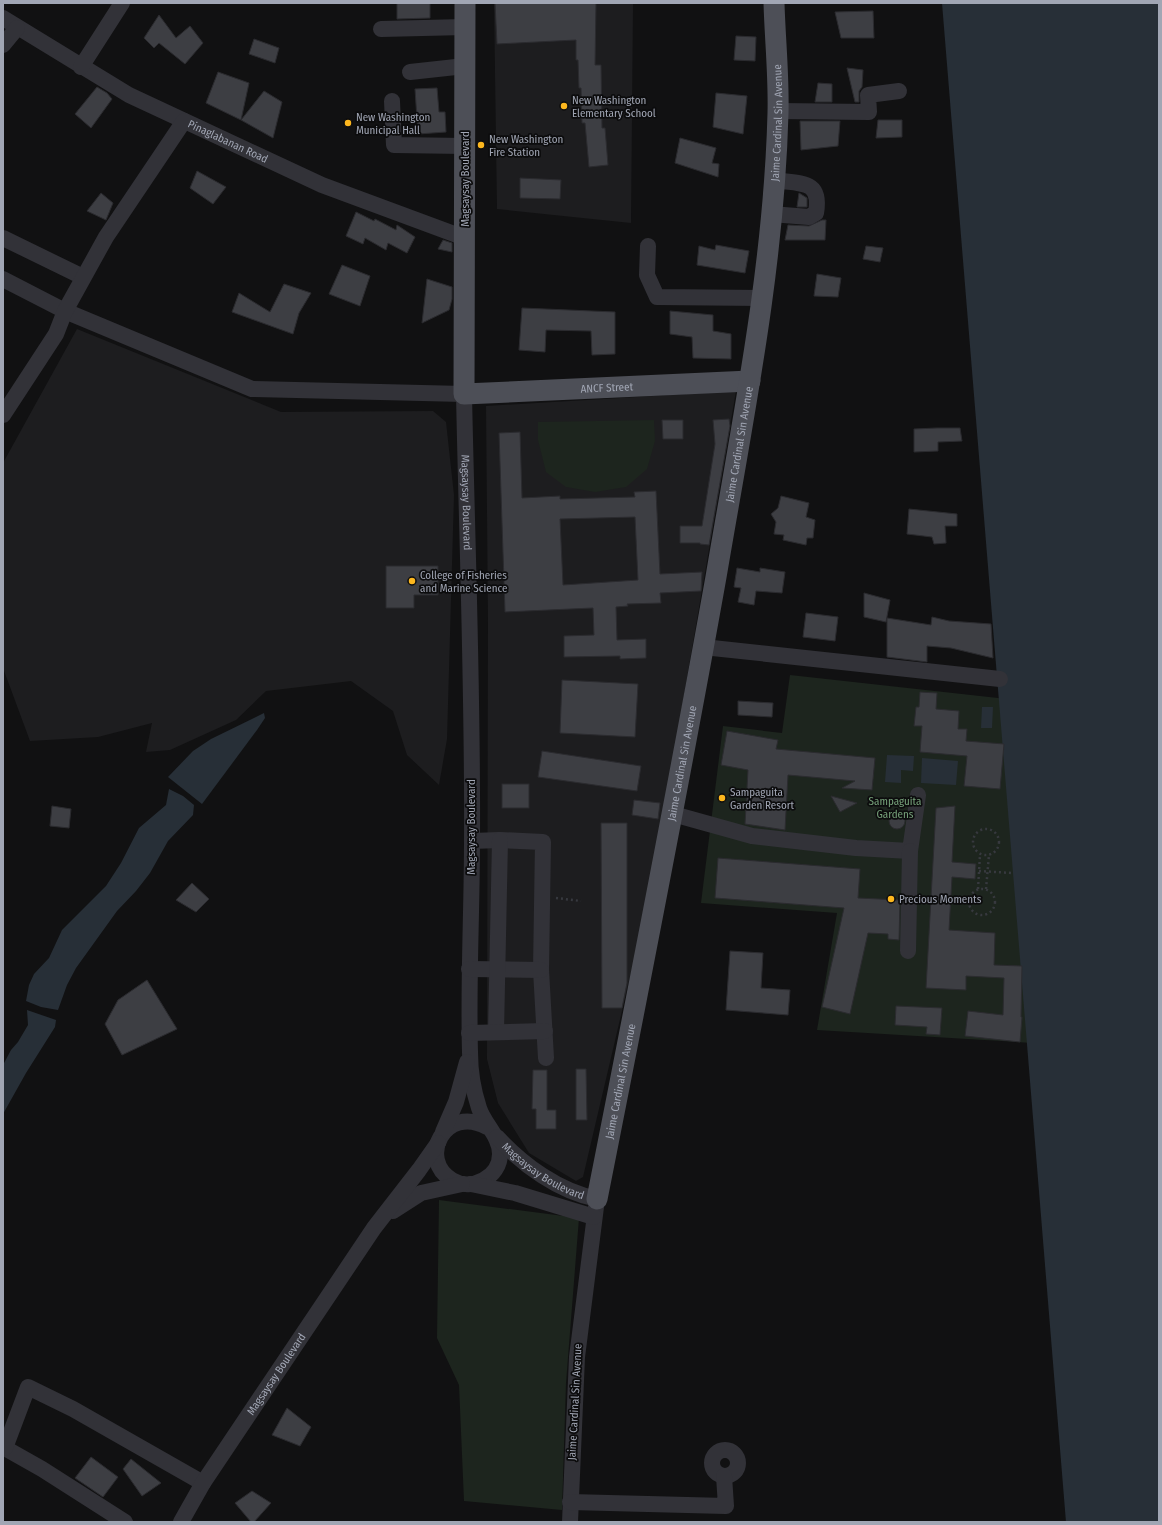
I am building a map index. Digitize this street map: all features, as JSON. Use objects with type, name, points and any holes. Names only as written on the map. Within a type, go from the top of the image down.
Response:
[{"type":"main road","name":"Magsaysay Boulevard","points":[[464,394],[465,3]]},
{"type":"main road","name":"Jaime Cardinal Sin Avenue","points":[[595,1208],[673,814],[750,381],[762,298],[771,214],[778,111],[774,3]]},
{"type":"main road","name":"ANCF Street","points":[[464,394],[750,381]]},
{"type":"street","points":[[81,67],[122,3]]},
{"type":"street","name":"Pinaglabanan Road","points":[[3,18],[17,28],[129,95],[322,185],[465,238]]},
{"type":"street","points":[[381,29],[465,27]]},
{"type":"street","points":[[3,45],[17,28]]},
{"type":"street","points":[[410,72],[465,66]]},
{"type":"street","points":[[778,111],[869,112],[868,94],[899,91]]},
{"type":"street","points":[[392,101],[394,145],[465,146]]},
{"type":"street","points":[[3,415],[56,334],[65,311],[106,237],[184,121]]},
{"type":"street","points":[[771,214],[809,217],[816,214],[818,199],[816,192],[806,184],[773,180]]},
{"type":"street","points":[[3,238],[83,277]]},
{"type":"street","points":[[648,246],[647,275],[657,297],[762,298]]},
{"type":"street","points":[[3,279],[65,311],[252,389],[464,394]]},
{"type":"street","name":"Magsaysay Boulevard","points":[[464,394],[472,841],[469,969],[470,1051],[473,1086],[479,1108],[491,1131],[511,1152],[595,1208]]},
{"type":"street","points":[[703,647],[1000,679]]},
{"type":"street","points":[[908,951],[910,851],[918,795]]},
{"type":"street","points":[[673,814],[752,836],[856,848],[910,851]]},
{"type":"street","points":[[472,841],[500,840],[543,842],[541,970],[546,1058]]},
{"type":"street","points":[[496,1032],[499,969],[500,840]]},
{"type":"street","points":[[469,969],[541,970]]},
{"type":"street","points":[[470,1033],[545,1031]]},
{"type":"street","name":"Magsaysay Boulevard","points":[[181,1522],[203,1483],[374,1228],[420,1170],[441,1137],[456,1102],[470,1051]]},
{"type":"street","points":[[460,1122],[479,1122],[491,1131],[499,1144],[500,1155],[497,1166],[491,1175],[482,1182],[466,1184],[453,1180],[440,1168],[437,1159],[441,1137],[451,1126],[460,1122]]},
{"type":"street","name":"Magsaysay Boulevard","points":[[374,1228],[391,1212],[421,1193],[466,1184],[595,1208]]},
{"type":"street","name":"Jaime Cardinal Sin Avenue","points":[[570,1522],[577,1357],[595,1208]]},
{"type":"street","points":[[125,1522],[42,1469],[4,1448],[28,1387],[73,1409],[203,1483]]},
{"type":"street","points":[[570,1502],[726,1506],[724,1476]]},
{"type":"path","points":[[978,889],[990,891],[995,898],[995,907],[990,914],[981,916],[973,912],[969,904],[971,895],[978,889],[980,855],[974,848],[972,839],[977,831],[986,828],[994,831],[998,838],[996,851],[989,855],[980,855]]},
{"type":"path","points":[[986,890],[989,855]]},
{"type":"path","points":[[979,871],[1012,873]]},
{"type":"path","points":[[541,897],[581,900]]},
{"type":"shaded area","name":"New Washington Elementary School","points":[[494,3],[633,3],[631,223],[497,209]]},
{"type":"shaded area","points":[[942,3],[1159,3],[1159,1522],[1066,1522]]},
{"type":"shaded area","points":[[77,329],[281,412],[433,411],[446,422],[454,495],[447,739],[439,785],[407,755],[393,711],[351,681],[266,691],[236,720],[170,750],[146,752],[152,723],[98,737],[30,741],[3,668],[3,463]]},
{"type":"shaded area","points":[[736,391],[652,883],[583,1177],[576,1181],[529,1153],[498,1103],[487,1059],[488,620],[486,406]]},
{"type":"shaded area","points":[[982,707],[993,707],[992,728],[981,728]]},
{"type":"shaded area","points":[[264,713],[265,718],[257,730],[202,804],[168,777],[193,751],[211,739]]},
{"type":"shaded area","points":[[887,755],[914,756],[913,771],[901,770],[901,783],[885,782]]},
{"type":"shaded area","points":[[922,758],[958,761],[956,785],[921,783]]},
{"type":"shaded area","points":[[169,789],[183,796],[194,805],[193,815],[168,841],[150,873],[136,891],[117,911],[76,968],[67,985],[58,1010],[41,1007],[26,1001],[29,985],[34,974],[49,958],[62,930],[106,886],[121,863],[139,828],[166,805]]},
{"type":"shaded area","points":[[27,1010],[56,1020],[55,1027],[26,1073],[3,1114],[3,1065],[28,1025]]},
{"type":"green space","points":[[654,420],[655,441],[647,469],[626,487],[595,492],[566,487],[546,472],[538,440],[538,422]]},
{"type":"green space","name":"Sampaguita Gardens","points":[[790,675],[1007,699],[1033,1043],[817,1030],[837,913],[701,903],[723,726],[782,733]]},
{"type":"green space","points":[[439,1200],[579,1218],[566,1383],[562,1510],[464,1501],[459,1385],[437,1338]]},
{"type":"building","points":[[397,3],[430,3],[430,18],[397,19]]},
{"type":"building","points":[[495,3],[596,3],[595,65],[601,65],[602,128],[605,128],[608,165],[589,167],[585,123],[582,123],[581,88],[579,88],[578,60],[576,60],[576,40],[497,44]]},
{"type":"building","points":[[873,11],[874,38],[841,38],[835,12]]},
{"type":"building","points":[[159,15],[176,38],[190,26],[203,43],[185,64],[159,43],[154,48],[144,38]]},
{"type":"building","points":[[736,36],[756,37],[755,61],[734,60]]},
{"type":"building","points":[[254,39],[279,48],[275,63],[249,54]]},
{"type":"building","points":[[847,68],[863,70],[862,87],[859,91],[859,102],[855,102]]},
{"type":"building","points":[[218,72],[249,83],[241,120],[206,103]]},
{"type":"building","points":[[818,83],[832,84],[832,102],[815,102]]},
{"type":"building","points":[[97,87],[107,93],[112,99],[91,128],[75,114]]},
{"type":"building","points":[[437,88],[439,112],[445,112],[446,132],[418,134],[415,89]]},
{"type":"building","points":[[264,91],[282,102],[273,138],[241,120]]},
{"type":"building","points":[[716,93],[747,96],[743,134],[713,127]]},
{"type":"building","points":[[878,120],[902,120],[902,137],[876,138]]},
{"type":"building","points":[[800,121],[840,121],[838,146],[801,150]]},
{"type":"building","points":[[680,138],[716,148],[712,163],[719,164],[718,177],[675,163]]},
{"type":"building","points":[[197,171],[226,187],[213,204],[190,188]]},
{"type":"building","points":[[520,178],[561,180],[560,199],[520,198]]},
{"type":"building","points":[[101,193],[113,203],[106,220],[87,211]]},
{"type":"building","points":[[799,193],[807,198],[807,207],[797,207]]},
{"type":"building","points":[[356,212],[374,221],[375,219],[396,230],[397,225],[415,237],[407,253],[388,243],[386,250],[365,238],[363,244],[346,236]]},
{"type":"building","points":[[822,220],[826,220],[825,240],[785,240],[788,225],[809,226]]},
{"type":"building","points":[[443,240],[452,243],[452,252],[438,249]]},
{"type":"building","points":[[716,245],[749,251],[745,273],[697,265],[699,246],[715,250]]},
{"type":"building","points":[[866,246],[883,248],[880,262],[863,259]]},
{"type":"building","points":[[342,265],[370,276],[360,306],[329,294]]},
{"type":"building","points":[[817,274],[841,278],[838,297],[814,296]]},
{"type":"building","points":[[427,279],[452,287],[452,299],[449,310],[422,323]]},
{"type":"building","points":[[284,284],[311,293],[299,313],[293,334],[232,312],[239,293],[270,312]]},
{"type":"building","points":[[522,308],[615,312],[615,354],[592,355],[591,331],[546,330],[545,352],[519,350]]},
{"type":"building","points":[[670,311],[713,315],[713,331],[731,334],[731,359],[693,358],[692,337],[670,334]]},
{"type":"building","points":[[729,419],[730,426],[709,545],[700,543],[680,543],[680,526],[702,526],[715,444],[713,420]]},
{"type":"building","points":[[662,420],[683,420],[683,439],[663,439]]},
{"type":"building","points":[[960,428],[962,441],[938,442],[938,451],[914,452],[914,429]]},
{"type":"building","points":[[520,432],[522,498],[560,496],[560,499],[635,497],[634,492],[656,491],[660,574],[702,572],[701,591],[660,593],[661,603],[627,604],[628,606],[616,607],[617,640],[646,639],[646,658],[620,659],[620,656],[564,657],[564,636],[594,635],[593,608],[505,612],[499,433]],"holes":[[[635,517],[638,580],[563,585],[560,519]]]},
{"type":"building","points":[[781,496],[809,503],[806,517],[815,520],[813,538],[807,538],[806,545],[783,540],[784,535],[774,534],[776,522],[771,514],[778,508]]},
{"type":"building","points":[[909,509],[957,514],[957,526],[945,526],[946,543],[934,544],[932,537],[907,534]]},
{"type":"building","name":"College of Fisheries and Marine Science","points":[[386,566],[438,566],[438,595],[414,595],[414,608],[386,608]]},
{"type":"building","points":[[737,568],[760,572],[760,568],[785,572],[782,593],[756,591],[754,605],[738,602],[741,588],[734,587]]},
{"type":"building","points":[[864,593],[890,600],[886,622],[864,617]]},
{"type":"building","points":[[806,613],[838,617],[835,641],[803,637]]},
{"type":"building","points":[[932,617],[949,621],[991,624],[993,658],[951,648],[927,646],[927,662],[887,657],[887,618],[931,625]]},
{"type":"building","points":[[562,680],[638,684],[635,737],[560,733]]},
{"type":"building","points":[[920,692],[937,693],[936,709],[959,711],[958,729],[967,729],[966,741],[1004,744],[1000,789],[964,786],[967,756],[920,752],[922,726],[914,726],[916,707],[919,707]]},
{"type":"building","points":[[738,701],[773,703],[772,717],[738,715]]},
{"type":"building","points":[[727,731],[778,740],[776,749],[875,758],[872,790],[842,788],[855,781],[788,775],[785,830],[745,824],[748,770],[721,765]]},
{"type":"building","points":[[542,751],[641,766],[637,791],[538,777]]},
{"type":"building","points":[[502,784],[529,784],[529,808],[502,808]]},
{"type":"building","points":[[831,796],[857,803],[840,812]]},
{"type":"building","points":[[634,800],[660,803],[658,819],[632,815]]},
{"type":"building","points":[[52,806],[71,809],[69,828],[50,826]]},
{"type":"building","points":[[955,806],[952,862],[976,864],[975,879],[952,877],[949,930],[995,933],[994,965],[1022,966],[1022,1017],[1020,1042],[965,1036],[968,1011],[1003,1015],[1004,978],[966,976],[966,990],[926,988],[936,808]]},
{"type":"building","points":[[897,813],[903,815],[905,821],[903,827],[897,829],[891,827],[889,821],[891,815]]},
{"type":"building","points":[[601,823],[627,823],[627,983],[622,1008],[602,1008]]},
{"type":"building","points":[[718,858],[860,869],[858,898],[900,900],[899,940],[888,939],[888,934],[868,933],[850,1014],[822,1007],[844,908],[715,898]]},
{"type":"building","points":[[192,883],[209,899],[196,912],[176,900]]},
{"type":"building","points":[[730,951],[763,953],[761,988],[790,990],[788,1015],[726,1010]]},
{"type":"building","points":[[147,980],[177,1029],[122,1055],[105,1024],[118,1000]]},
{"type":"building","points":[[896,1006],[942,1008],[940,1035],[926,1034],[927,1027],[895,1025]]},
{"type":"building","points":[[576,1069],[586,1069],[587,1120],[576,1120]]},
{"type":"building","points":[[533,1070],[547,1070],[547,1110],[556,1110],[556,1129],[536,1129],[536,1109],[532,1109]]},
{"type":"building","points":[[287,1408],[311,1427],[300,1446],[272,1435]]},
{"type":"building","points":[[91,1457],[118,1477],[103,1497],[75,1478]]},
{"type":"building","points":[[131,1459],[161,1483],[142,1496],[123,1469]]},
{"type":"building","points":[[252,1491],[271,1503],[254,1522],[251,1522],[235,1503]]},
{"type":"place","name":"New Washington Elementary School","points":[[564,106]]},
{"type":"place","name":"New Washington Municipal Hall","points":[[348,123]]},
{"type":"place","name":"New Washington Fire Station","points":[[481,145]]},
{"type":"place","name":"College of Fisheries and Marine Science","points":[[412,581]]},
{"type":"place","name":"Sampaguita Garden Resort","points":[[722,798]]},
{"type":"place","name":"Precious Moments","points":[[891,899]]}]
